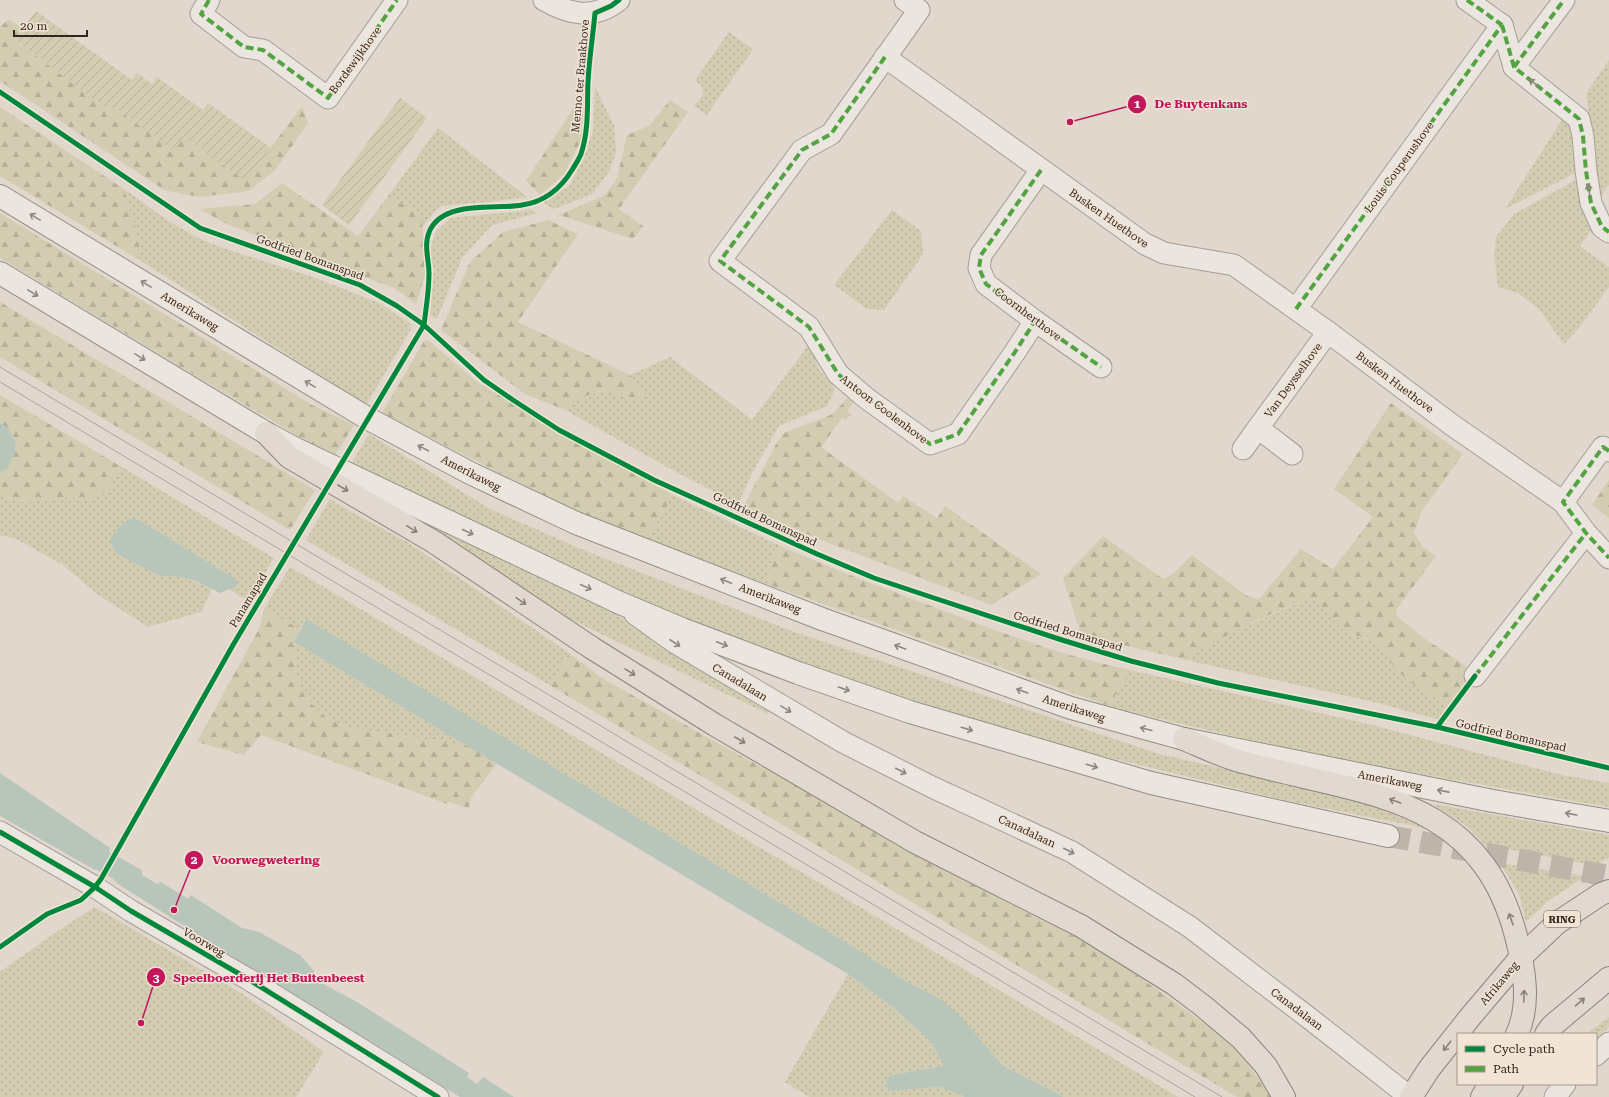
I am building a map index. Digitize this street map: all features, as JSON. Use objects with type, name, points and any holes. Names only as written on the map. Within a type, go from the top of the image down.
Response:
[{"type":"main road","name":"Amerikaweg","points":[[0,196],[367,418],[470,473],[522,499],[576,523],[830,622],[1071,708],[1184,739],[1493,801],[1609,820]]},
{"type":"main road","points":[[0,273],[266,433],[426,512],[620,603],[682,629],[798,673],[910,712],[1151,783],[1388,836]]},
{"type":"main road","points":[[266,433],[289,457],[434,542],[592,648],[715,725],[915,842],[1081,926],[1174,984],[1241,1038],[1266,1066],[1283,1095]]},
{"type":"main road","points":[[1184,739],[1241,762],[1379,796],[1410,807],[1440,822],[1474,851],[1500,889],[1512,921],[1521,957],[1525,991],[1524,1008],[1517,1033]]},
{"type":"main road","name":"Afrikaweg","points":[[1458,1033],[1521,957],[1557,923],[1601,894],[1609,891]]},
{"type":"main road","points":[[1547,1033],[1557,1022],[1609,978]]},
{"type":"main road","name":"Afrikaweg","points":[[1410,1097],[1457,1034]]},
{"type":"main road","points":[[1482,1097],[1489,1085]]},
{"type":"main road","points":[[1504,1097],[1511,1085]]},
{"type":"street","name":"Bordewijkhove","points":[[208,0],[201,14],[244,47],[263,50],[328,98],[398,0]]},
{"type":"street","name":"Menno ter Braakhove","points":[[544,0],[555,6],[575,13],[595,13],[611,6],[619,0]]},
{"type":"street","points":[[885,57],[919,10],[905,0]]},
{"type":"street","points":[[1467,0],[1502,25],[1514,67],[1579,119],[1583,136],[1591,203],[1606,229]]},
{"type":"street","points":[[1514,67],[1564,0]]},
{"type":"street","name":"Louis Couperushove","points":[[1296,309],[1502,25]]},
{"type":"street","name":"Busken Huethove","points":[[885,57],[1145,244],[1164,253],[1234,265],[1328,332],[1458,429],[1563,502],[1586,533],[1609,558]]},
{"type":"street","name":"Antoon Coolenhove","points":[[885,57],[831,134],[802,150],[720,261],[809,327],[838,374],[866,398],[930,444],[958,434],[1035,321]]},
{"type":"street","name":"Coornherthove","points":[[1041,170],[981,255],[979,268],[986,284],[1035,321],[1101,367]]},
{"type":"street","name":"Van Deysselhove","points":[[1243,449],[1328,332]]},
{"type":"street","name":"Van Deysselhove","points":[[1258,428],[1292,454]]},
{"type":"street","points":[[1563,502],[1603,447],[1609,451]]},
{"type":"street","points":[[1475,676],[1586,533]]},
{"type":"street","name":"Canadalaan","points":[[620,603],[674,642],[843,742],[932,787],[1072,852],[1190,927],[1410,1097]]},
{"type":"street","name":"Voorweg","points":[[0,832],[248,979],[438,1097]]},
{"type":"street","points":[[1597,1054],[1609,1043]]},
{"type":"street","points":[[1556,1097],[1564,1085]]},
{"type":"green space","points":[[36,11],[132,80],[137,73],[152,84],[157,77],[203,110],[208,103],[271,148],[246,181],[183,137],[174,151],[111,105],[107,109],[15,40]]},
{"type":"green space","points":[[9,20],[23,28],[15,40],[107,109],[111,105],[174,150],[183,137],[246,181],[302,106],[308,123],[276,169],[249,191],[199,197],[164,190],[0,81],[0,26]]},
{"type":"green space","points":[[729,32],[753,49],[707,115],[694,106],[703,95],[702,86],[695,80]]},
{"type":"green space","points":[[1609,60],[1609,185],[1600,197],[1586,94]]},
{"type":"green space","points":[[595,87],[614,125],[616,152],[609,172],[592,194],[554,209],[543,203],[570,185],[583,160],[593,132]]},
{"type":"green space","points":[[584,92],[582,138],[564,174],[540,195],[526,181]]},
{"type":"green space","points":[[400,98],[427,118],[349,225],[322,205]]},
{"type":"green space","points":[[670,100],[688,112],[619,209],[643,226],[633,239],[559,215],[605,195],[617,178],[627,135],[649,126]]},
{"type":"green space","points":[[0,107],[124,189],[136,229],[139,245],[138,259],[0,176]]},
{"type":"green space","points":[[1564,117],[1576,134],[1581,170],[1505,209]]},
{"type":"green space","points":[[438,128],[527,197],[440,206],[422,227],[422,217],[389,195]]},
{"type":"green space","points":[[1583,176],[1593,228],[1580,246],[1609,267],[1609,287],[1578,329],[1564,344],[1538,308],[1518,293],[1498,287],[1494,255],[1496,237],[1514,214]]},
{"type":"green space","points":[[282,183],[358,236],[389,195],[422,217],[425,274],[416,304],[396,289],[227,224],[199,209],[255,204]]},
{"type":"green space","points":[[124,189],[167,220],[198,238],[223,248],[310,276],[354,293],[381,304],[411,324],[411,329],[366,405],[138,259],[138,241]]},
{"type":"green space","points":[[532,210],[537,213],[492,225],[462,258],[437,319],[430,315],[434,271],[430,250],[435,233],[450,218]]},
{"type":"green space","points":[[892,210],[921,231],[923,254],[884,310],[867,309],[834,285]]},
{"type":"green space","points":[[0,213],[312,405],[354,425],[334,457],[0,258]]},
{"type":"green space","points":[[548,220],[578,234],[518,322],[630,375],[644,392],[640,402],[612,393],[598,392],[583,398],[565,410],[525,394],[441,330],[470,262],[503,232]]},
{"type":"green space","points":[[0,302],[315,490],[290,530],[0,357]]},
{"type":"green space","points":[[428,340],[477,382],[589,450],[673,495],[647,539],[585,515],[382,413],[424,341]]},
{"type":"green space","points":[[811,342],[818,368],[835,389],[827,406],[779,426],[752,473],[738,504],[676,472],[565,410],[583,398],[598,392],[612,393],[640,402],[644,392],[630,375],[670,357],[752,420]]},
{"type":"green space","points":[[0,395],[122,467],[107,491],[91,500],[72,497],[22,502],[0,496],[0,473],[8,468],[15,452],[15,441],[8,428],[0,423]]},
{"type":"green space","points":[[848,397],[854,402],[847,411],[851,414],[846,420],[842,418],[821,447],[898,503],[903,496],[937,518],[945,506],[1041,574],[991,605],[816,538],[744,506],[777,442],[784,433],[833,414]]},
{"type":"green space","points":[[1391,403],[1463,454],[1422,511],[1414,533],[1423,547],[1436,556],[1396,610],[1397,616],[1421,636],[1475,672],[1451,705],[1421,690],[1407,679],[1395,668],[1383,651],[1374,642],[1343,630],[1334,622],[1316,600],[1307,599],[1278,611],[1182,659],[1081,635],[1063,578],[1103,536],[1163,579],[1174,573],[1192,555],[1247,596],[1259,599],[1301,549],[1333,569],[1373,517],[1334,489]]},
{"type":"green space","points":[[369,434],[490,509],[588,552],[789,630],[1159,754],[1357,799],[1425,828],[1289,801],[1045,742],[766,653],[574,574],[350,466]]},
{"type":"green space","points":[[122,467],[274,558],[248,601],[230,590],[239,582],[139,520],[129,518],[110,540],[115,551],[124,558],[161,576],[184,577],[212,589],[201,612],[148,627],[97,594],[63,565],[16,539],[0,535],[0,496],[22,502],[72,497],[91,500],[107,491]]},
{"type":"green space","points":[[1609,480],[1609,518],[1592,505]]},
{"type":"green space","points":[[673,495],[776,544],[767,584],[647,539]]},
{"type":"green space","points":[[330,499],[407,542],[569,653],[551,686],[306,540]]},
{"type":"green space","points":[[407,510],[583,594],[770,708],[768,714],[570,619]]},
{"type":"green space","points":[[776,544],[814,561],[1005,634],[1079,658],[1130,670],[1109,706],[767,584]]},
{"type":"green space","points":[[290,567],[1178,1097],[1064,1097],[1003,1066],[941,999],[907,982],[305,619],[300,629],[264,609]]},
{"type":"green space","points":[[1307,599],[1316,600],[1347,633],[1372,641],[1382,649],[1396,668],[1411,681],[1440,701],[1451,705],[1440,720],[1374,702],[1182,659],[1238,630]]},
{"type":"green space","points":[[264,609],[300,629],[294,642],[296,676],[304,694],[316,709],[330,720],[351,728],[468,746],[497,763],[471,798],[469,808],[448,802],[447,804],[261,735],[244,755],[197,742],[260,627]]},
{"type":"green space","points":[[294,642],[468,746],[351,728],[330,720],[316,709],[304,694],[296,676]]},
{"type":"green space","points":[[569,653],[602,678],[721,745],[1033,916],[1100,949],[1225,1038],[1247,1063],[1272,1097],[1237,1097],[551,686]]},
{"type":"green space","points":[[1130,670],[1368,724],[1562,775],[1609,783],[1609,807],[1358,762],[1233,736],[1109,706]]},
{"type":"green space","points":[[1433,804],[1609,835],[1609,858],[1594,865],[1485,845],[1468,827]]},
{"type":"green space","points":[[1500,863],[1585,876],[1547,902],[1526,922],[1519,894]]},
{"type":"green space","points":[[95,907],[241,993],[324,1052],[296,1097],[0,1097],[0,972],[59,930]]},
{"type":"green space","points":[[848,974],[895,1009],[932,1043],[944,1066],[892,1075],[886,1078],[888,1091],[939,1087],[964,1097],[809,1097],[785,1082]]},
{"type":"green space","points":[[1609,1017],[1609,1027],[1597,1038],[1597,1033],[1587,1033]]},
{"type":"shaded area","points":[[0,423],[8,428],[15,441],[15,452],[8,468],[0,473]]},
{"type":"shaded area","points":[[130,518],[139,520],[240,582],[233,588],[220,593],[184,577],[161,576],[124,558],[115,551],[110,540],[119,527]]},
{"type":"shaded area","points":[[306,619],[855,948],[907,982],[941,999],[958,1014],[1003,1066],[1064,1097],[964,1097],[939,1087],[888,1091],[886,1078],[892,1075],[944,1066],[932,1043],[895,1009],[848,974],[294,642]]},
{"type":"shaded area","points":[[0,773],[110,848],[109,852],[142,870],[142,875],[157,884],[161,882],[188,899],[191,895],[242,928],[259,932],[300,955],[314,971],[312,978],[357,1002],[469,1073],[467,1077],[477,1084],[483,1077],[514,1097],[460,1097],[314,1008],[118,884],[112,878],[95,870],[0,816]]},
{"type":"tunnel","points":[[1388,836],[1609,876]]},
{"type":"tram line","points":[[0,367],[1222,1097]]},
{"type":"tram line","points":[[0,382],[1195,1097]]},
{"type":"marked path","points":[[209,0],[201,14],[244,47],[263,50],[328,98],[397,0]]},
{"type":"marked path","points":[[1467,0],[1502,25]]},
{"type":"marked path","points":[[1514,67],[1564,0]]},
{"type":"marked path","points":[[1502,25],[1514,67],[1579,119],[1583,136],[1591,203],[1602,227],[1609,232]]},
{"type":"marked path","points":[[1296,309],[1502,25]]},
{"type":"marked path","points":[[885,57],[831,134],[802,150],[720,261],[809,327],[838,374],[866,398],[930,444],[958,434],[1035,321]]},
{"type":"marked path","points":[[1041,170],[981,255],[979,268],[986,284],[1035,321],[1101,367]]},
{"type":"marked path","points":[[1609,451],[1603,447],[1563,502],[1586,533],[1609,558]]},
{"type":"marked path","points":[[1475,676],[1586,533]]},
{"type":"cycle path","name":"Panamapad","points":[[0,947],[47,914],[81,900],[101,879],[233,645],[424,325],[429,280],[427,241],[430,230],[437,221],[447,214],[459,210],[522,205],[538,201],[551,193],[568,177],[578,160],[584,145],[595,13],[611,6],[619,0]]},
{"type":"cycle path","name":"Godfried Bomanspad","points":[[0,92],[200,228],[360,285],[397,306],[424,325],[484,380],[559,430],[654,480],[817,554],[874,578],[1062,640],[1131,661],[1218,683],[1437,727],[1609,768]]},
{"type":"cycle path","points":[[1437,727],[1475,676]]},
{"type":"cycle path","points":[[0,832],[248,979],[438,1097]]},
{"type":"place","name":"De Buytenkans","points":[[1070,122]]},
{"type":"place","name":"Voorwegwetering","points":[[174,910]]},
{"type":"place","name":"Speelboerderij Het Buitenbeest","points":[[141,1023]]}]
